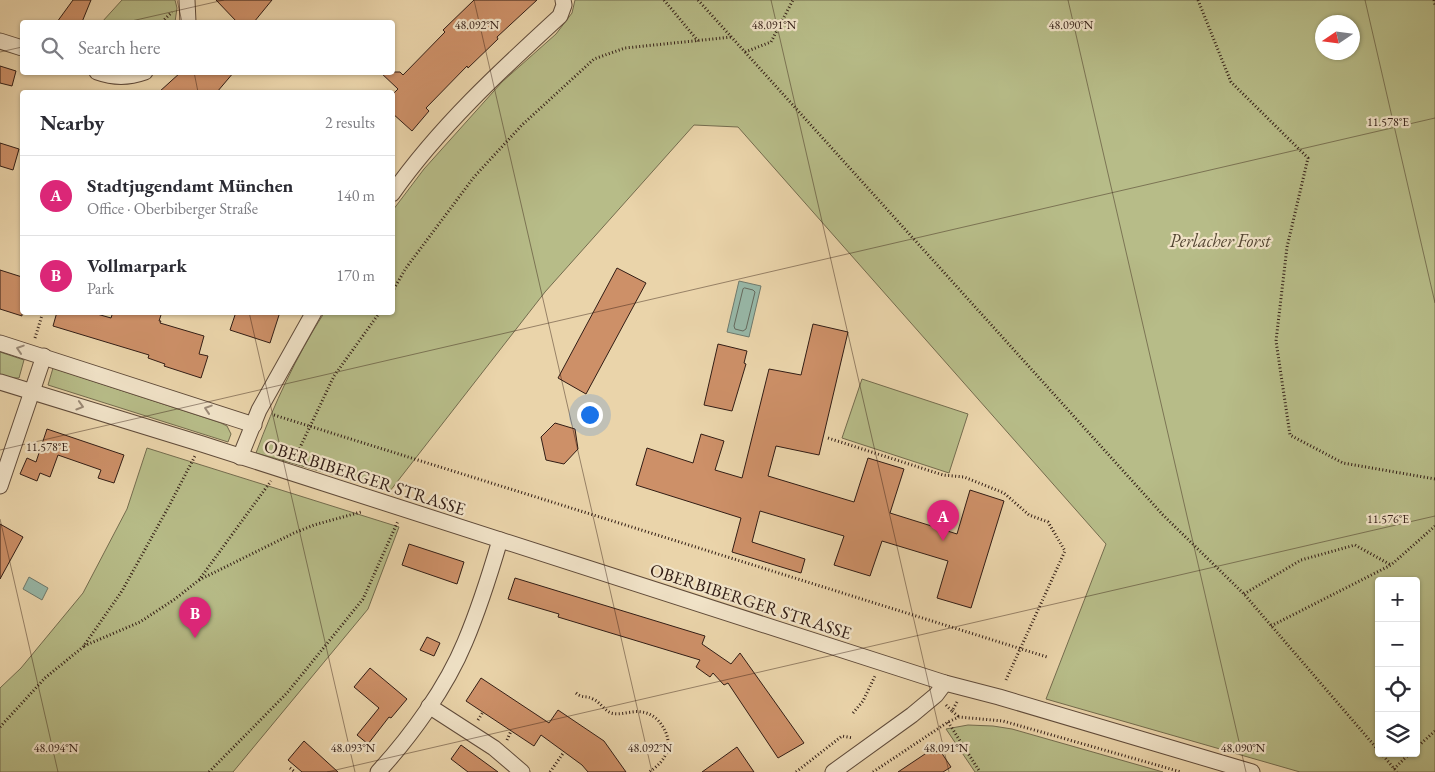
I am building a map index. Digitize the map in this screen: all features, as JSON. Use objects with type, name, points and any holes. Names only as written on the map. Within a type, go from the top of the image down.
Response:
[{"type":"street","points":[[187,0],[188,20]]},
{"type":"street","points":[[395,190],[415,161],[496,75],[560,16],[564,3]]},
{"type":"street","points":[[0,41],[20,47]]},
{"type":"street","points":[[108,75],[115,77],[137,75]]},
{"type":"street","points":[[257,417],[312,315]]},
{"type":"street","name":"OBERBIBERGER STRASSE","points":[[0,343],[257,417],[240,457]]},
{"type":"street","points":[[0,486],[33,392],[37,354]]},
{"type":"street","name":"OBERBIBERGER STRASSE","points":[[0,382],[202,444],[945,683],[999,697],[1252,772]]},
{"type":"street","points":[[378,772],[400,746],[452,670],[466,642],[500,540]]},
{"type":"street","points":[[832,772],[912,715],[936,695],[945,683]]},
{"type":"street","points":[[429,706],[494,748],[522,772]]},
{"type":"path","points":[[664,0],[698,41]]},
{"type":"path","points":[[698,0],[1163,515],[1244,594],[1375,746]]},
{"type":"path","points":[[745,52],[771,42],[793,0]]},
{"type":"path","points":[[1198,0],[1231,82],[1308,158],[1287,247],[1276,341],[1290,435],[1343,463],[1435,479]]},
{"type":"path","points":[[1434,0],[1435,5]]},
{"type":"path","points":[[395,287],[406,268],[474,177],[522,125],[594,59],[625,48],[732,37]]},
{"type":"path","points":[[37,354],[43,315]]},
{"type":"path","points":[[199,580],[269,484],[282,470],[310,426],[334,376],[378,315]]},
{"type":"path","points":[[257,417],[310,426],[1046,657]]},
{"type":"path","points":[[828,438],[943,475],[964,477],[1004,493],[1029,515],[1048,522],[1064,551],[999,697]]},
{"type":"path","points":[[84,647],[122,591],[202,444]]},
{"type":"path","points":[[0,727],[45,678],[84,647],[140,622],[175,600],[199,580],[294,533],[314,525],[362,512],[367,498]]},
{"type":"path","points":[[209,772],[287,692],[363,599],[402,509]]},
{"type":"path","points":[[1271,626],[1391,565],[1435,526]]},
{"type":"path","points":[[1244,594],[1301,560],[1356,545],[1391,565]]},
{"type":"path","points":[[853,713],[863,701],[878,668]]},
{"type":"path","points":[[576,693],[580,697],[592,698],[609,712],[620,714],[643,712],[659,722],[667,733],[669,748],[663,761],[649,772]]},
{"type":"path","points":[[873,772],[948,722],[959,717],[1003,721],[1170,771],[1181,772]]},
{"type":"path","points":[[948,722],[980,772]]},
{"type":"path","points":[[1420,744],[1435,731]]},
{"type":"path","points":[[796,772],[842,736]]},
{"type":"path","points":[[550,772],[564,752]]},
{"type":"path","points":[[1384,757],[1397,772]]},
{"type":"path","points":[[1394,768],[1406,757]]},
{"type":"path","points":[[290,768],[295,772]]},
{"type":"green space","points":[[122,0],[175,0],[177,8],[175,20],[104,20]]},
{"type":"green space","name":"Perlacher Forst","points":[[575,0],[1435,0],[1435,772],[1300,772],[1046,699],[1106,544],[738,127],[694,125],[545,292],[390,491],[256,453],[286,381],[323,315],[395,315],[395,207],[424,169],[502,82],[556,34],[572,13]]},
{"type":"green space","points":[[0,352],[24,360],[19,378],[0,378]]},
{"type":"green space","points":[[53,368],[221,423],[227,426],[231,434],[228,442],[48,385]]},
{"type":"green space","points":[[862,379],[968,414],[949,473],[842,438]]},
{"type":"green space","points":[[147,448],[399,527],[368,609],[233,772],[0,772],[0,688],[21,668],[83,593],[127,509]]},
{"type":"green space","points":[[968,725],[1012,729],[1163,772],[975,772],[946,729]]},
{"type":"water","points":[[739,281],[761,286],[749,337],[727,332]]},
{"type":"water","points":[[29,577],[48,588],[42,600],[23,589]]},
{"type":"building","points":[[73,0],[91,0],[83,20],[58,20]]},
{"type":"building","points":[[216,0],[272,0],[256,20],[235,20]]},
{"type":"building","points":[[474,0],[537,0],[497,37],[498,39],[468,68],[467,66],[426,108],[429,111],[412,131],[395,116],[395,92],[398,89],[383,75],[395,75],[395,72],[400,72],[403,75],[445,32],[443,30]]},
{"type":"building","points":[[0,66],[16,71],[12,86],[0,83]]},
{"type":"building","points":[[178,75],[231,75],[219,90],[161,90]]},
{"type":"building","points":[[0,143],[19,149],[13,170],[0,166]]},
{"type":"building","points":[[617,268],[646,283],[586,394],[558,378]]},
{"type":"building","points":[[0,270],[20,276],[20,315],[22,316],[0,309]]},
{"type":"building","points":[[56,315],[100,315],[111,318],[112,315],[161,315],[160,323],[204,336],[199,354],[208,356],[201,378],[164,366],[165,364],[148,358],[149,355],[53,326]]},
{"type":"building","points":[[235,315],[279,315],[270,343],[230,330]]},
{"type":"building","points":[[813,324],[848,332],[819,455],[776,446],[768,476],[854,502],[868,458],[904,469],[890,513],[957,534],[970,490],[1004,501],[971,608],[937,598],[948,561],[882,541],[870,576],[834,565],[844,536],[760,511],[752,542],[805,559],[801,573],[732,552],[741,518],[636,485],[647,448],[693,463],[701,434],[724,441],[715,470],[742,478],[769,369],[801,375]]},
{"type":"building","points":[[718,344],[747,351],[744,363],[746,364],[732,411],[704,405]]},
{"type":"building","points":[[555,423],[575,429],[578,449],[564,464],[546,460],[541,437]]},
{"type":"building","points":[[47,429],[124,455],[114,483],[98,478],[101,470],[58,455],[50,477],[40,473],[37,481],[20,474],[27,458],[36,462]]},
{"type":"building","points":[[0,524],[23,537],[0,579]]},
{"type":"building","points":[[409,544],[464,562],[457,584],[402,565]]},
{"type":"building","points":[[515,578],[705,636],[702,644],[731,664],[740,653],[804,743],[778,758],[728,683],[724,685],[713,673],[710,677],[696,667],[700,660],[558,617],[559,614],[508,599]]},
{"type":"building","points":[[427,637],[440,643],[434,656],[420,650]]},
{"type":"building","points":[[370,668],[407,699],[391,718],[389,717],[368,744],[357,735],[379,708],[354,687]]},
{"type":"building","points":[[481,678],[549,723],[558,710],[604,741],[626,772],[588,772],[582,765],[541,735],[534,746],[466,701]]},
{"type":"building","points":[[304,741],[338,772],[302,772],[288,760]]},
{"type":"building","points":[[461,745],[498,772],[468,772],[451,759]]},
{"type":"building","points":[[937,746],[951,767],[943,772],[898,772]]},
{"type":"building","points":[[737,747],[754,772],[702,772]]},
{"type":"place","name":"Stadtjugendamt München","points":[[943,541]]},
{"type":"place","name":"Vollmarpark","points":[[195,638]]}]
